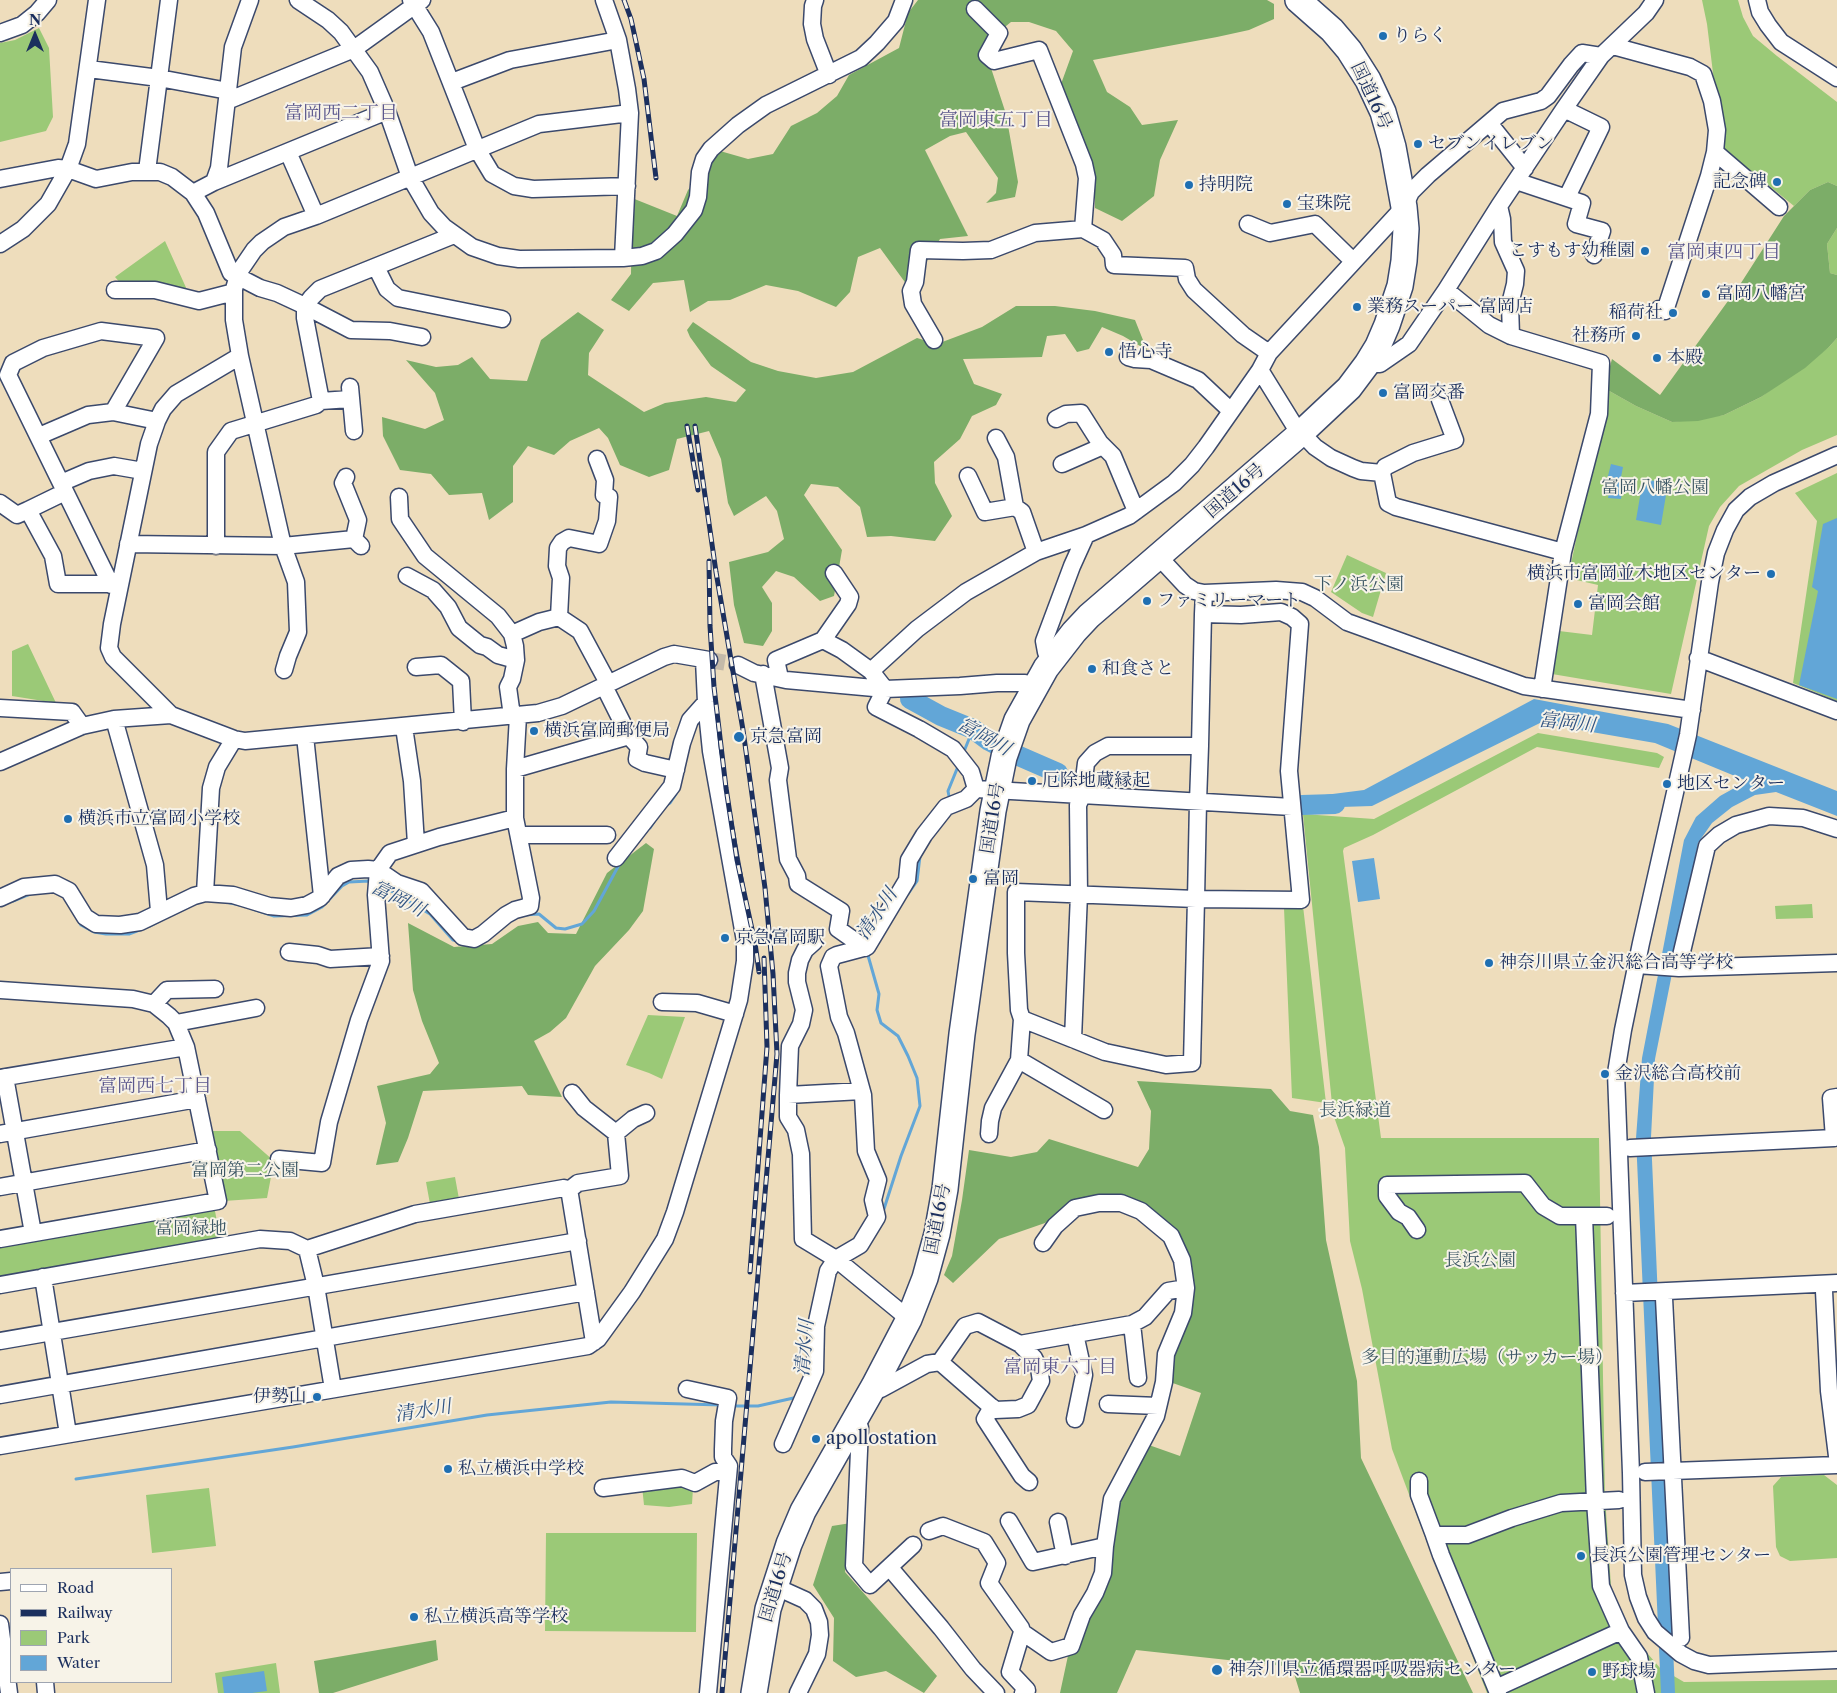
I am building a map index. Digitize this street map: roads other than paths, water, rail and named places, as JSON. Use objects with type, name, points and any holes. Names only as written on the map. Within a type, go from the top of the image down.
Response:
[{"type":"highway","name":"国道16号","points":[[754,1693],[764,1626],[774,1586],[803,1510],[874,1386],[909,1319],[925,1278],[937,1234],[945,1188],[986,791],[1004,757],[1017,720],[1034,687],[1051,661],[1089,616],[1301,433],[1349,388],[1367,364],[1387,325],[1400,286],[1406,228],[1404,207],[1393,147],[1383,112],[1368,80],[1349,50],[1332,30],[1298,0]]},
{"type":"street","points":[[0,33],[22,25],[37,13],[48,0]]},
{"type":"street","points":[[0,244],[23,229],[48,204],[68,169],[78,144],[97,0]]},
{"type":"street","points":[[147,171],[169,0]]},
{"type":"street","points":[[214,182],[219,168],[233,47],[250,0]]},
{"type":"street","points":[[298,0],[328,20],[354,49],[370,72],[387,111],[410,177],[431,213],[454,235],[472,247],[498,256],[518,259],[623,258],[642,256],[656,251],[675,234],[694,210],[698,197],[700,172],[704,159],[711,149],[738,125],[766,105],[861,58],[896,21],[904,0]]},
{"type":"street","points":[[604,0],[618,40],[630,114],[623,258]]},
{"type":"street","points":[[815,0],[812,24],[814,39],[829,75]]},
{"type":"street","points":[[1367,364],[1380,364],[1409,344],[1564,108],[1607,51],[1646,14],[1655,0]]},
{"type":"street","points":[[1757,0],[1760,12],[1781,42],[1837,78]]},
{"type":"street","points":[[89,68],[159,78],[228,96],[354,49],[416,1],[452,82],[476,148],[492,174],[514,186],[533,189],[627,186]]},
{"type":"street","points":[[975,9],[999,34],[987,55],[994,61],[1039,50],[1084,164],[1087,178],[1083,230]]},
{"type":"street","points":[[452,82],[510,60],[618,40]]},
{"type":"street","points":[[871,671],[917,630],[966,592],[1036,552],[1086,535],[1129,516],[1174,483],[1192,465],[1260,370],[1269,353],[1404,207],[1411,192],[1428,175],[1504,111],[1541,101],[1548,96],[1582,53],[1607,51],[1690,67],[1703,74],[1712,101],[1717,130],[1715,152],[1709,176],[1665,310],[1659,309]]},
{"type":"street","points":[[1564,108],[1601,127],[1567,197]]},
{"type":"street","points":[[193,193],[214,182],[387,111]]},
{"type":"street","points":[[114,290],[156,290],[199,302],[235,284],[254,250],[284,227],[316,216],[476,148],[539,124],[630,114]]},
{"type":"street","points":[[1489,124],[1520,175],[1582,203],[1576,224],[1602,231],[1594,255]]},
{"type":"street","points":[[288,152],[316,216]]},
{"type":"street","points":[[1715,152],[1779,207]]},
{"type":"street","points":[[0,179],[58,168],[68,169],[96,179],[147,171],[160,172],[172,177],[193,193],[206,213],[235,284],[234,320],[240,356],[283,546],[296,582],[298,632],[284,670]]},
{"type":"street","points":[[1499,206],[1502,219],[1503,242],[1516,271],[1510,304],[1512,336]]},
{"type":"street","points":[[1248,224],[1270,233],[1315,224],[1353,261]]},
{"type":"street","points":[[934,340],[913,304],[911,291],[919,250],[991,250],[1035,233],[1083,230],[1104,240],[1113,254],[1114,265],[1185,268],[1187,279],[1194,290],[1242,336],[1269,353]]},
{"type":"street","points":[[321,401],[305,318],[306,306],[320,289],[454,235]]},
{"type":"street","points":[[376,267],[387,289],[398,298],[502,319]]},
{"type":"street","points":[[235,284],[277,293],[351,330],[390,331],[422,337]]},
{"type":"street","points":[[1446,290],[1489,324],[1512,336],[1601,363],[1599,414],[1563,552],[1542,690]]},
{"type":"street","points":[[112,412],[156,338],[101,332],[42,348],[13,363],[8,375],[63,487],[115,585]]},
{"type":"street","points":[[0,1446],[588,1346],[594,1342],[632,1292],[665,1239],[675,1212],[735,1014],[744,961],[745,941],[711,751],[706,702],[706,660],[674,654],[664,657],[562,706],[538,713],[463,722],[245,741],[234,740],[171,715],[113,657],[109,648],[109,637],[115,585],[128,544],[149,444],[157,421],[163,409],[176,394],[240,356]]},
{"type":"street","points":[[1128,357],[1151,360],[1198,380],[1231,411]]},
{"type":"street","points":[[1260,370],[1301,433],[1315,447],[1331,458],[1361,471],[1382,473]]},
{"type":"street","points":[[216,546],[216,452],[232,431],[350,393],[354,431]]},
{"type":"street","points":[[1440,400],[1455,440],[1413,453],[1385,467],[1382,473],[1388,503],[1396,508],[1563,552]]},
{"type":"street","points":[[38,436],[88,415],[112,412],[157,421]]},
{"type":"street","points":[[1056,419],[1066,414],[1081,413],[1102,446],[1113,456],[1136,511]]},
{"type":"street","points":[[996,438],[1006,456],[1015,507],[1022,512],[1026,520],[1036,552]]},
{"type":"street","points":[[1062,464],[1102,446]]},
{"type":"street","points":[[1837,455],[1774,483],[1750,498],[1736,510],[1716,554],[1698,658],[1688,736],[1623,1030],[1616,1072],[1633,1575],[1638,1597],[1646,1618],[1655,1632],[1681,1654],[1694,1661],[1709,1665],[1837,1660]]},
{"type":"street","points":[[559,617],[562,578],[558,566],[558,548],[562,542],[569,538],[599,544],[607,521],[609,497],[604,495],[605,480],[596,459]]},
{"type":"street","points":[[0,503],[17,515],[89,471],[114,466],[143,471]]},
{"type":"street","points":[[968,476],[985,512],[1015,507]]},
{"type":"street","points":[[128,544],[283,546],[357,543],[358,520],[343,483],[346,477]]},
{"type":"street","points":[[0,898],[24,887],[55,884],[69,891],[85,917],[96,924],[120,925],[140,922],[194,896],[205,893],[234,895],[269,906],[291,908],[306,906],[322,896],[338,876],[351,870],[368,869],[378,870],[397,883],[421,891],[463,936],[474,939],[506,915],[515,910],[530,906],[531,898],[515,818],[515,716],[508,687],[512,679],[516,660],[512,634],[498,616],[425,556],[400,519],[399,498]]},
{"type":"street","points":[[28,510],[53,556],[58,584],[115,585]]},
{"type":"street","points":[[1051,661],[1046,652],[1044,641],[1072,566],[1086,535]]},
{"type":"street","points":[[1158,556],[1185,585],[1194,591],[1204,593],[1276,590],[1302,592],[1315,598],[1347,622],[1524,686],[1692,710]]},
{"type":"street","points":[[780,678],[776,660],[823,640],[848,604],[850,597],[834,573]]},
{"type":"street","points":[[407,576],[433,590],[448,607],[459,628],[480,645],[487,647],[498,655],[516,660]]},
{"type":"street","points":[[1022,1019],[1105,1052],[1166,1065],[1192,1063],[1204,593]]},
{"type":"street","points":[[989,1134],[994,1108],[1019,1060],[1022,1019],[1019,1010],[1016,892],[1196,899],[1301,900],[1289,771],[1300,624],[1292,617],[1281,612],[1241,615],[1203,614]]},
{"type":"street","points":[[512,634],[539,622],[559,617],[580,631],[629,736],[639,747],[637,759],[645,763],[676,770]]},
{"type":"street","points":[[823,640],[842,650],[871,671],[884,689]]},
{"type":"street","points":[[1698,658],[1837,711]]},
{"type":"street","points":[[416,667],[440,665],[461,681],[463,722]]},
{"type":"street","points":[[738,665],[754,673],[780,678],[884,689],[997,683],[1025,683],[1034,687]]},
{"type":"street","points":[[763,674],[780,768],[779,790],[788,859],[797,876],[798,884],[841,911],[838,929],[865,948]]},
{"type":"street","points":[[884,689],[876,707],[920,729],[953,749],[986,791]]},
{"type":"street","points":[[616,858],[672,786],[690,720],[706,702]]},
{"type":"street","points":[[0,708],[72,712],[82,726]]},
{"type":"street","points":[[0,762],[82,726],[114,720],[171,715]]},
{"type":"street","points":[[114,720],[155,865],[159,912]]},
{"type":"street","points":[[404,727],[412,781],[416,844]]},
{"type":"street","points":[[305,736],[322,896]]},
{"type":"street","points":[[515,769],[629,736]]},
{"type":"street","points":[[205,893],[211,788],[217,767],[234,740]]},
{"type":"street","points":[[1073,1039],[1079,894],[1078,805],[1082,796],[1086,763],[1095,753],[1108,746],[1200,746]]},
{"type":"street","points":[[783,1444],[816,1371],[816,1326],[828,1271],[836,1259],[860,1245],[877,1217],[873,1200],[878,1180],[866,1151],[862,1091],[846,1033],[839,1017],[829,966],[833,957],[837,955],[867,947],[907,880],[909,860],[924,835],[946,807],[986,791],[1292,807]]},
{"type":"street","points":[[1679,964],[1707,846],[1719,835],[1736,825],[1769,816],[1803,818],[1837,829]]},
{"type":"street","points":[[279,1159],[322,1163],[329,1122],[359,1020],[381,961],[376,896],[378,870],[390,853],[416,844],[515,818]]},
{"type":"street","points":[[519,835],[607,834]]},
{"type":"street","points":[[814,942],[805,950],[797,973],[797,982],[804,1010],[801,1024],[790,1046],[788,1095],[788,1117],[796,1130],[801,1154],[803,1239],[836,1259],[909,1319]]},
{"type":"street","points":[[289,952],[318,955],[330,959],[381,956]]},
{"type":"street","points":[[1637,965],[1656,968],[1679,964],[1837,963]]},
{"type":"street","points":[[154,1004],[167,990],[215,989]]},
{"type":"street","points":[[0,990],[133,999],[154,1004],[176,1023],[186,1047],[218,1201],[0,1239]]},
{"type":"street","points":[[662,1002],[697,1003],[735,1014]]},
{"type":"street","points":[[176,1023],[256,1008]]},
{"type":"street","points":[[33,1233],[25,1183],[8,1132],[3,1078],[186,1047]]},
{"type":"street","points":[[1019,1060],[1104,1110]]},
{"type":"street","points":[[788,1095],[862,1091]]},
{"type":"street","points":[[569,1190],[578,1184],[620,1176],[616,1133],[584,1108],[572,1093]]},
{"type":"street","points":[[1630,1148],[1834,1138],[1831,1098],[1837,1098]]},
{"type":"street","points":[[8,1132],[197,1099]]},
{"type":"street","points":[[616,1133],[633,1119],[646,1113]]},
{"type":"street","points":[[0,1187],[208,1150]]},
{"type":"street","points":[[1417,1230],[1408,1217],[1398,1212],[1387,1196],[1387,1185],[1525,1183],[1544,1206],[1560,1216],[1607,1216]]},
{"type":"street","points":[[0,1285],[260,1240],[290,1241],[307,1249],[423,1212],[564,1188],[569,1190]]},
{"type":"street","points":[[569,1190],[594,1342]]},
{"type":"street","points":[[929,1532],[943,1526],[984,1542],[997,1563],[989,1583],[1022,1632],[1051,1652],[1071,1646],[1082,1615],[1095,1593],[1103,1573],[1112,1499],[1156,1416],[1164,1382],[1166,1354],[1183,1313],[1186,1288],[1182,1260],[1171,1236],[1141,1211],[1121,1204],[1098,1204],[1075,1208],[1055,1226],[1043,1243]]},
{"type":"street","points":[[1584,1216],[1595,1501],[1601,1586],[1622,1631],[1639,1657],[1646,1693]]},
{"type":"street","points":[[0,1341],[578,1241]]},
{"type":"street","points":[[307,1249],[316,1286],[332,1389]]},
{"type":"street","points":[[43,1277],[68,1434]]},
{"type":"street","points":[[1624,1293],[1644,1292],[1662,1294],[1831,1287],[1829,1391],[1837,1456]]},
{"type":"street","points":[[1020,1344],[1132,1324],[1145,1317],[1168,1291],[1186,1288]]},
{"type":"street","points":[[0,1395],[586,1292]]},
{"type":"street","points":[[1662,1294],[1670,1473],[1681,1638]]},
{"type":"street","points":[[874,1386],[881,1389],[927,1364],[940,1362],[965,1326],[978,1322],[1020,1344],[1034,1358],[1039,1368],[1041,1380],[1028,1405],[1018,1409],[996,1410],[940,1362]]},
{"type":"street","points":[[1132,1324],[1138,1378]]},
{"type":"street","points":[[1075,1334],[1084,1374],[1075,1419]]},
{"type":"street","points":[[687,1389],[728,1398],[723,1457],[729,1466],[708,1693]]},
{"type":"street","points":[[1108,1404],[1158,1406]]},
{"type":"street","points":[[992,1407],[985,1419],[1022,1476],[1029,1482]]},
{"type":"street","points":[[852,1422],[860,1428],[854,1566],[870,1585],[913,1545]]},
{"type":"street","points":[[1645,1472],[1670,1473],[1837,1465]]},
{"type":"street","points":[[603,1488],[682,1478],[695,1483],[715,1472],[728,1472]]},
{"type":"street","points":[[1419,1480],[1419,1495],[1441,1555],[1497,1691],[1622,1631]]},
{"type":"street","points":[[1434,1535],[1467,1535],[1512,1518],[1561,1503],[1620,1500]]},
{"type":"street","points":[[1009,1521],[1033,1562],[1105,1546]]},
{"type":"street","points":[[1058,1522],[1066,1556]]},
{"type":"street","points":[[890,1568],[973,1669],[996,1693]]},
{"type":"street","points":[[774,1586],[805,1600],[814,1609],[820,1622],[820,1635],[816,1654],[798,1693]]},
{"type":"street","points":[[0,1624],[9,1693]]},
{"type":"street","points":[[1022,1632],[1010,1672],[1026,1690],[1023,1693]]},
{"type":"water","points":[[1611,464],[1623,467],[1620,482],[1623,484],[1621,499],[1608,498],[1611,482],[1607,480]]},
{"type":"water","points":[[1643,479],[1668,483],[1661,525],[1636,520]]},
{"type":"water","points":[[1837,518],[1837,699],[1799,685],[1818,591],[1812,587],[1823,524]]},
{"type":"water","points":[[1534,699],[1668,724],[1837,791],[1837,816],[1776,792],[1755,795],[1732,807],[1712,823],[1698,843],[1655,1059],[1651,1137],[1675,1693],[1661,1693],[1636,1138],[1642,1058],[1684,840],[1696,817],[1720,796],[1747,781],[1655,743],[1540,723],[1372,806],[1309,808],[1309,797],[1364,790]]},
{"type":"water","points":[[1374,858],[1380,899],[1358,902],[1352,861]]},
{"type":"water","points":[[264,1671],[267,1691],[224,1693],[222,1677]]},
{"type":"waterway","name":"富岡川","points":[[910,699],[941,716],[973,729],[989,741],[1012,753],[1058,773]]},
{"type":"waterway","name":"清水川","points":[[963,754],[973,729]]},
{"type":"waterway","name":"清水川","points":[[950,801],[948,791],[959,764]]},
{"type":"waterway","name":"富岡川","points":[[665,806],[670,803],[676,794]]},
{"type":"waterway","name":"富岡川","points":[[1302,805],[1335,804]]},
{"type":"waterway","name":"富岡川","points":[[650,828],[657,817]]},
{"type":"waterway","name":"清水川","points":[[908,894],[917,881],[920,856]]},
{"type":"waterway","name":"富岡川","points":[[524,915],[539,914],[556,928],[565,929],[582,924],[594,911],[620,863]]},
{"type":"waterway","name":"富岡川","points":[[253,909],[274,916],[307,915],[322,907],[342,886],[349,882],[373,882]]},
{"type":"waterway","name":"富岡川","points":[[381,885],[430,914],[453,940],[458,941]]},
{"type":"waterway","name":"富岡川","points":[[13,901],[30,894]]},
{"type":"waterway","name":"富岡川","points":[[226,902],[240,905]]},
{"type":"waterway","name":"富岡川","points":[[150,926],[171,915]]},
{"type":"waterway","name":"富岡川","points":[[79,921],[81,925],[94,932],[106,934],[129,934],[142,929]]},
{"type":"waterway","name":"清水川","points":[[867,952],[879,994],[877,1010],[881,1023],[898,1036],[908,1056],[917,1078],[920,1106],[883,1212]]},
{"type":"waterway","name":"清水川","points":[[731,1406],[758,1406],[798,1397]]},
{"type":"waterway","name":"清水川","points":[[76,1479],[293,1447],[487,1415],[611,1402],[722,1405]]},
{"type":"tunnel","points":[[709,660],[738,665]]},
{"type":"railway","points":[[624,0],[631,19],[644,79],[656,178]]},
{"type":"railway","points":[[687,426],[698,490]]},
{"type":"railway","points":[[695,426],[716,572],[743,730],[765,888],[773,974],[777,1054],[722,1693]]},
{"type":"railway","points":[[709,561],[710,626],[714,687],[726,788],[737,860],[755,943],[759,972]]},
{"type":"railway","points":[[750,1272],[767,1047],[764,958]]},
{"type":"place","name":"りらく","points":[[1383,36]]},
{"type":"place","name":"セブンイレブン","points":[[1418,144]]},
{"type":"place","name":"記念碑","points":[[1777,182]]},
{"type":"place","name":"持明院","points":[[1189,185]]},
{"type":"place","name":"宝珠院","points":[[1287,204]]},
{"type":"place","name":"こすもす幼稚園","points":[[1645,251]]},
{"type":"place","name":"富岡八幡宮","points":[[1706,294]]},
{"type":"place","name":"業務スーパー 富岡店","points":[[1357,307]]},
{"type":"place","name":"稲荷社","points":[[1673,313]]},
{"type":"place","name":"社務所","points":[[1636,336]]},
{"type":"place","name":"悟心寺","points":[[1109,352]]},
{"type":"place","name":"本殿","points":[[1657,358]]},
{"type":"place","name":"富岡交番","points":[[1383,393]]},
{"type":"place","name":"横浜市富岡並木地区センター","points":[[1771,574]]},
{"type":"place","name":"ファミリーマート","points":[[1147,601]]},
{"type":"place","name":"富岡会館","points":[[1578,604]]},
{"type":"place","name":"和食さと","points":[[1092,669]]},
{"type":"place","name":"横浜富岡郵便局","points":[[534,731]]},
{"type":"place","name":"京急富岡","points":[[739,737]]},
{"type":"place","name":"厄除地蔵縁起","points":[[1032,781]]},
{"type":"place","name":"地区センター","points":[[1667,784]]},
{"type":"place","name":"横浜市立富岡小学校","points":[[68,819]]},
{"type":"place","name":"富岡","points":[[973,879]]},
{"type":"place","name":"京急富岡駅","points":[[725,938]]},
{"type":"place","name":"神奈川県立金沢総合高等学校","points":[[1489,963]]},
{"type":"place","name":"金沢総合高校前","points":[[1605,1074]]},
{"type":"place","name":"伊勢山","points":[[317,1397]]},
{"type":"place","name":"apollostation","points":[[816,1439]]},
{"type":"place","name":"私立横浜中学校","points":[[448,1469]]},
{"type":"place","name":"長浜公園管理センター","points":[[1581,1556]]},
{"type":"place","name":"私立横浜高等学校","points":[[414,1617]]},
{"type":"place","name":"神奈川県立循環器呼吸器病センター","points":[[1217,1670]]},
{"type":"place","name":"野球場","points":[[1592,1672]]},
{"type":"district","name":"富岡西二丁目","points":[[341,114]]},
{"type":"district","name":"富岡東五丁目","points":[[996,121]]},
{"type":"district","name":"富岡東四丁目","points":[[1724,253]]},
{"type":"district","name":"富岡西七丁目","points":[[155,1087]]},
{"type":"district","name":"富岡東六丁目","points":[[1060,1368]]},
{"type":"park label","name":"富岡八幡公園","points":[[1655,488]]},
{"type":"park label","name":"下ノ浜公園","points":[[1359,585]]},
{"type":"park label","name":"長浜緑道","points":[[1355,1111]]},
{"type":"park label","name":"富岡第二公園","points":[[245,1171]]},
{"type":"park label","name":"富岡緑地","points":[[191,1229]]},
{"type":"park label","name":"長浜公園","points":[[1480,1261]]},
{"type":"park label","name":"多目的運動広場（サッカー場）","points":[[1487,1358]]}]
